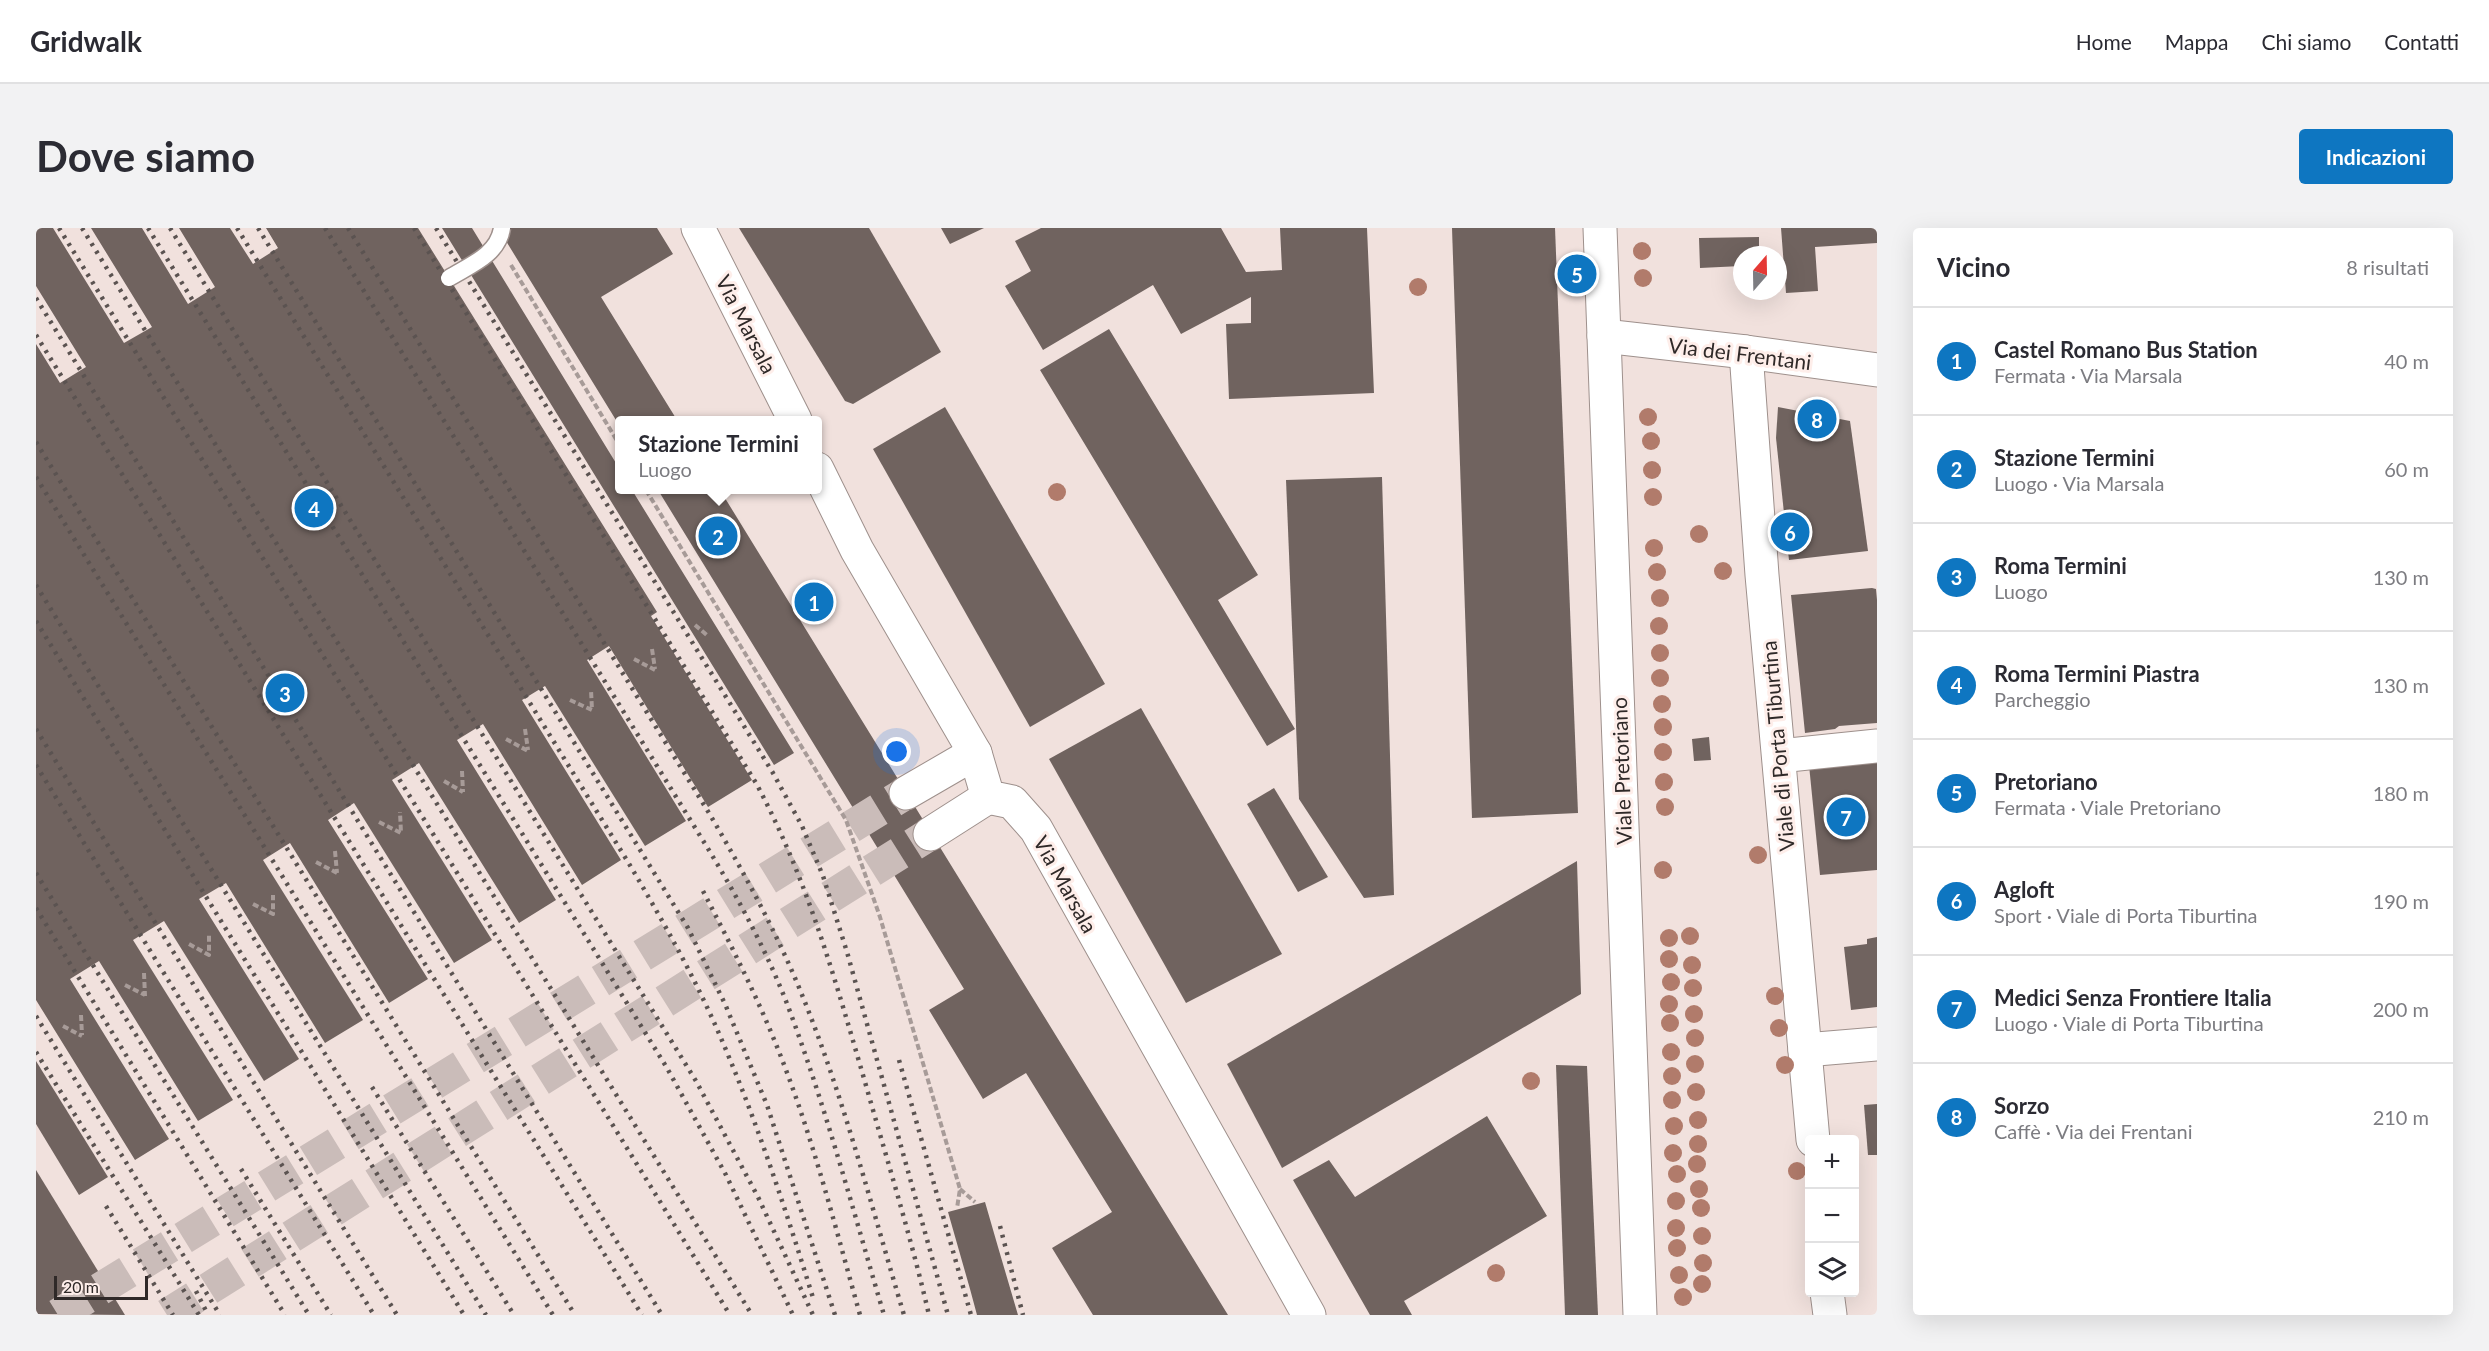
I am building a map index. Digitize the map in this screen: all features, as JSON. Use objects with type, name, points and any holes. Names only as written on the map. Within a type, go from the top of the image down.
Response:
[{"type":"main road","name":"Via Marsala","points":[[698,228],[793,416]]},
{"type":"main road","name":"Viale Pretoriano","points":[[1600,228],[1640,1315]]},
{"type":"main road","name":"Via dei Frentani","points":[[1604,336],[1877,370]]},
{"type":"main road","name":"Viale di Porta Tiburtina","points":[[1746,352],[1749,419],[1813,1135]]},
{"type":"main road","points":[[822,479],[857,550],[975,753],[988,797],[930,834]]},
{"type":"main road","points":[[1779,756],[1877,746]]},
{"type":"main road","points":[[906,793],[975,753]]},
{"type":"main road","name":"Via Marsala","points":[[988,797],[1012,802],[1036,829],[1309,1315]]},
{"type":"main road","points":[[1805,1050],[1877,1044]]},
{"type":"main road","points":[[1828,1297],[1830,1315]]},
{"type":"lane","points":[[449,278],[493,249],[499,241],[502,228]]},
{"type":"path","points":[[505,256],[615,437]]},
{"type":"path","points":[[649,494],[846,820],[880,917],[960,1189],[957,1208]]},
{"type":"path","points":[[720,612],[726,625]]},
{"type":"path","points":[[695,625],[708,636]]},
{"type":"path","points":[[634,659],[655,670],[652,649]]},
{"type":"path","points":[[570,700],[592,710],[591,690]]},
{"type":"path","points":[[506,739],[528,751],[525,729]]},
{"type":"path","points":[[444,781],[463,792],[462,771]]},
{"type":"path","points":[[380,822],[401,833],[399,812]]},
{"type":"path","points":[[316,862],[337,873],[335,851]]},
{"type":"path","points":[[253,904],[273,914],[273,896]]},
{"type":"path","points":[[189,944],[209,955],[209,935]]},
{"type":"path","points":[[125,985],[146,996],[144,973]]},
{"type":"path","points":[[63,1026],[82,1036],[81,1015]]},
{"type":"path","points":[[960,1189],[975,1202]]},
{"type":"building","points":[[36,228],[53,228],[124,343],[152,327],[91,228],[142,228],[188,304],[215,287],[179,228],[230,228],[253,264],[278,248],[266,228],[418,228],[657,612],[651,616],[752,780],[708,807],[609,646],[587,660],[686,821],[645,846],[545,686],[522,700],[621,860],[582,885],[483,724],[457,740],[556,900],[519,923],[419,763],[392,780],[492,940],[454,963],[354,803],[328,820],[428,979],[389,1003],[290,843],[263,860],[363,1020],[325,1043],[226,883],[199,899],[299,1059],[264,1081],[164,921],[133,940],[233,1100],[198,1121],[99,961],[70,979],[169,1139],[135,1160],[36,1000],[36,344],[60,383],[86,367],[36,286]]},
{"type":"building","points":[[442,228],[472,228],[615,461],[615,494],[634,494],[794,753],[774,765]]},
{"type":"building","points":[[498,228],[657,228],[673,254],[601,297],[675,416],[615,416],[615,418]]},
{"type":"building","points":[[739,228],[869,228],[941,352],[853,404],[845,401]]},
{"type":"building","points":[[941,228],[984,228],[950,244]]},
{"type":"building","points":[[1041,228],[1221,228],[1246,272],[1282,270],[1280,228],[1367,228],[1374,393],[1229,399],[1226,324],[1251,323],[1251,297],[1181,334],[1153,285],[1043,350],[1005,286],[1031,271],[1015,241]]},
{"type":"building","points":[[1452,228],[1555,228],[1578,813],[1472,818]]},
{"type":"building","points":[[1781,228],[1877,228],[1877,243],[1815,247],[1818,291],[1787,293],[1787,246],[1782,246]]},
{"type":"building","points":[[1759,237],[1759,246],[1733,246],[1733,266],[1700,268],[1699,238]]},
{"type":"building","points":[[1109,329],[1258,575],[1218,600],[1295,729],[1267,746],[1040,370]]},
{"type":"building","points":[[945,407],[1105,684],[1030,727],[873,449]]},
{"type":"building","points":[[1778,407],[1850,421],[1868,551],[1789,560],[1776,438]]},
{"type":"building","points":[[1382,477],[1394,895],[1364,898],[1299,799],[1286,480]]},
{"type":"building","points":[[660,494],[722,494],[1228,1315],[1093,1315],[1052,1248],[1112,1212],[1026,1073],[983,1099],[929,1010],[964,989]]},
{"type":"building","points":[[1876,589],[1877,600],[1877,723],[1839,726],[1835,729],[1805,733],[1791,595]]},
{"type":"building","points":[[1141,708],[1282,954],[1186,1003],[1049,759]]},
{"type":"building","points":[[1709,737],[1711,760],[1694,761],[1692,739]]},
{"type":"building","points":[[1877,758],[1877,870],[1820,875],[1809,765]]},
{"type":"building","points":[[1274,788],[1328,877],[1298,892],[1247,804]]},
{"type":"building","points":[[1577,861],[1581,994],[1282,1168],[1227,1064]]},
{"type":"building","points":[[1877,937],[1877,1007],[1851,1010],[1844,947],[1867,944],[1867,939]]},
{"type":"building","points":[[36,1061],[108,1177],[79,1195],[36,1124]]},
{"type":"building","points":[[1556,1065],[1587,1066],[1598,1315],[1565,1315]]},
{"type":"building","points":[[1877,1104],[1877,1155],[1868,1155],[1864,1105]]},
{"type":"building","points":[[1487,1116],[1547,1216],[1404,1301],[1412,1315],[1370,1315],[1293,1180],[1329,1160],[1355,1197]]},
{"type":"building","points":[[36,1170],[125,1315],[36,1314]]},
{"type":"building","points":[[985,1202],[1018,1315],[977,1315],[948,1212]]},
{"type":"tunnel","points":[[58,1315],[906,793]]},
{"type":"tunnel","points":[[167,1315],[930,834]]},
{"type":"railway","points":[[59,228],[730,1315]]},
{"type":"railway","points":[[82,228],[752,1315]]},
{"type":"railway","points":[[148,228],[667,1068],[726,1175],[793,1315]]},
{"type":"railway","points":[[170,228],[696,1081],[758,1197],[813,1315]]},
{"type":"railway","points":[[237,228],[628,862],[679,951],[713,1020],[749,1107],[814,1301]]},
{"type":"railway","points":[[258,228],[688,928],[725,1004],[767,1105],[835,1315]]},
{"type":"railway","points":[[325,228],[707,847],[750,923],[778,981],[800,1040],[838,1157],[884,1315]]},
{"type":"railway","points":[[348,228],[709,813],[765,914],[795,978],[827,1060],[904,1315]]},
{"type":"railway","points":[[414,228],[756,783],[774,819],[805,892],[831,967],[915,1257],[929,1315]]},
{"type":"railway","points":[[436,228],[773,773],[802,826],[823,876],[847,952],[948,1315]]},
{"type":"railway","points":[[36,298],[662,1315]]},
{"type":"railway","points":[[36,335],[642,1315]]},
{"type":"railway","points":[[36,442],[575,1315]]},
{"type":"railway","points":[[36,477],[553,1315]]},
{"type":"railway","points":[[36,585],[486,1315]]},
{"type":"railway","points":[[36,621],[464,1315]]},
{"type":"railway","points":[[36,729],[397,1315]]},
{"type":"railway","points":[[36,765],[374,1315]]},
{"type":"railway","points":[[36,873],[309,1315]]},
{"type":"railway","points":[[703,891],[758,1001],[786,1070],[817,1161],[860,1315]]},
{"type":"railway","points":[[36,908],[285,1315]]},
{"type":"railway","points":[[36,1016],[220,1315]]},
{"type":"railway","points":[[36,1052],[199,1315]]},
{"type":"railway","points":[[899,1060],[971,1315]]},
{"type":"railway","points":[[372,1087],[514,1315]]},
{"type":"railway","points":[[241,1169],[331,1315]]},
{"type":"railway","points":[[106,1206],[173,1315]]},
{"type":"railway","points":[[1000,1226],[1023,1315]]},
{"type":"railway","points":[[196,1291],[208,1315]]},
{"type":"place","name":"Pretoriano","points":[[1577,274]]},
{"type":"place","name":"Sorzo","points":[[1817,419]]},
{"type":"place","name":"Roma Termini Piastra","points":[[314,508]]},
{"type":"place","name":"Agloft","points":[[1790,532]]},
{"type":"place","name":"Stazione Termini","points":[[718,536]]},
{"type":"place","name":"Castel Romano Bus Station","points":[[814,602]]},
{"type":"place","name":"Roma Termini","points":[[285,693]]},
{"type":"place","name":"Medici Senza Frontiere Italia","points":[[1846,817]]}]
